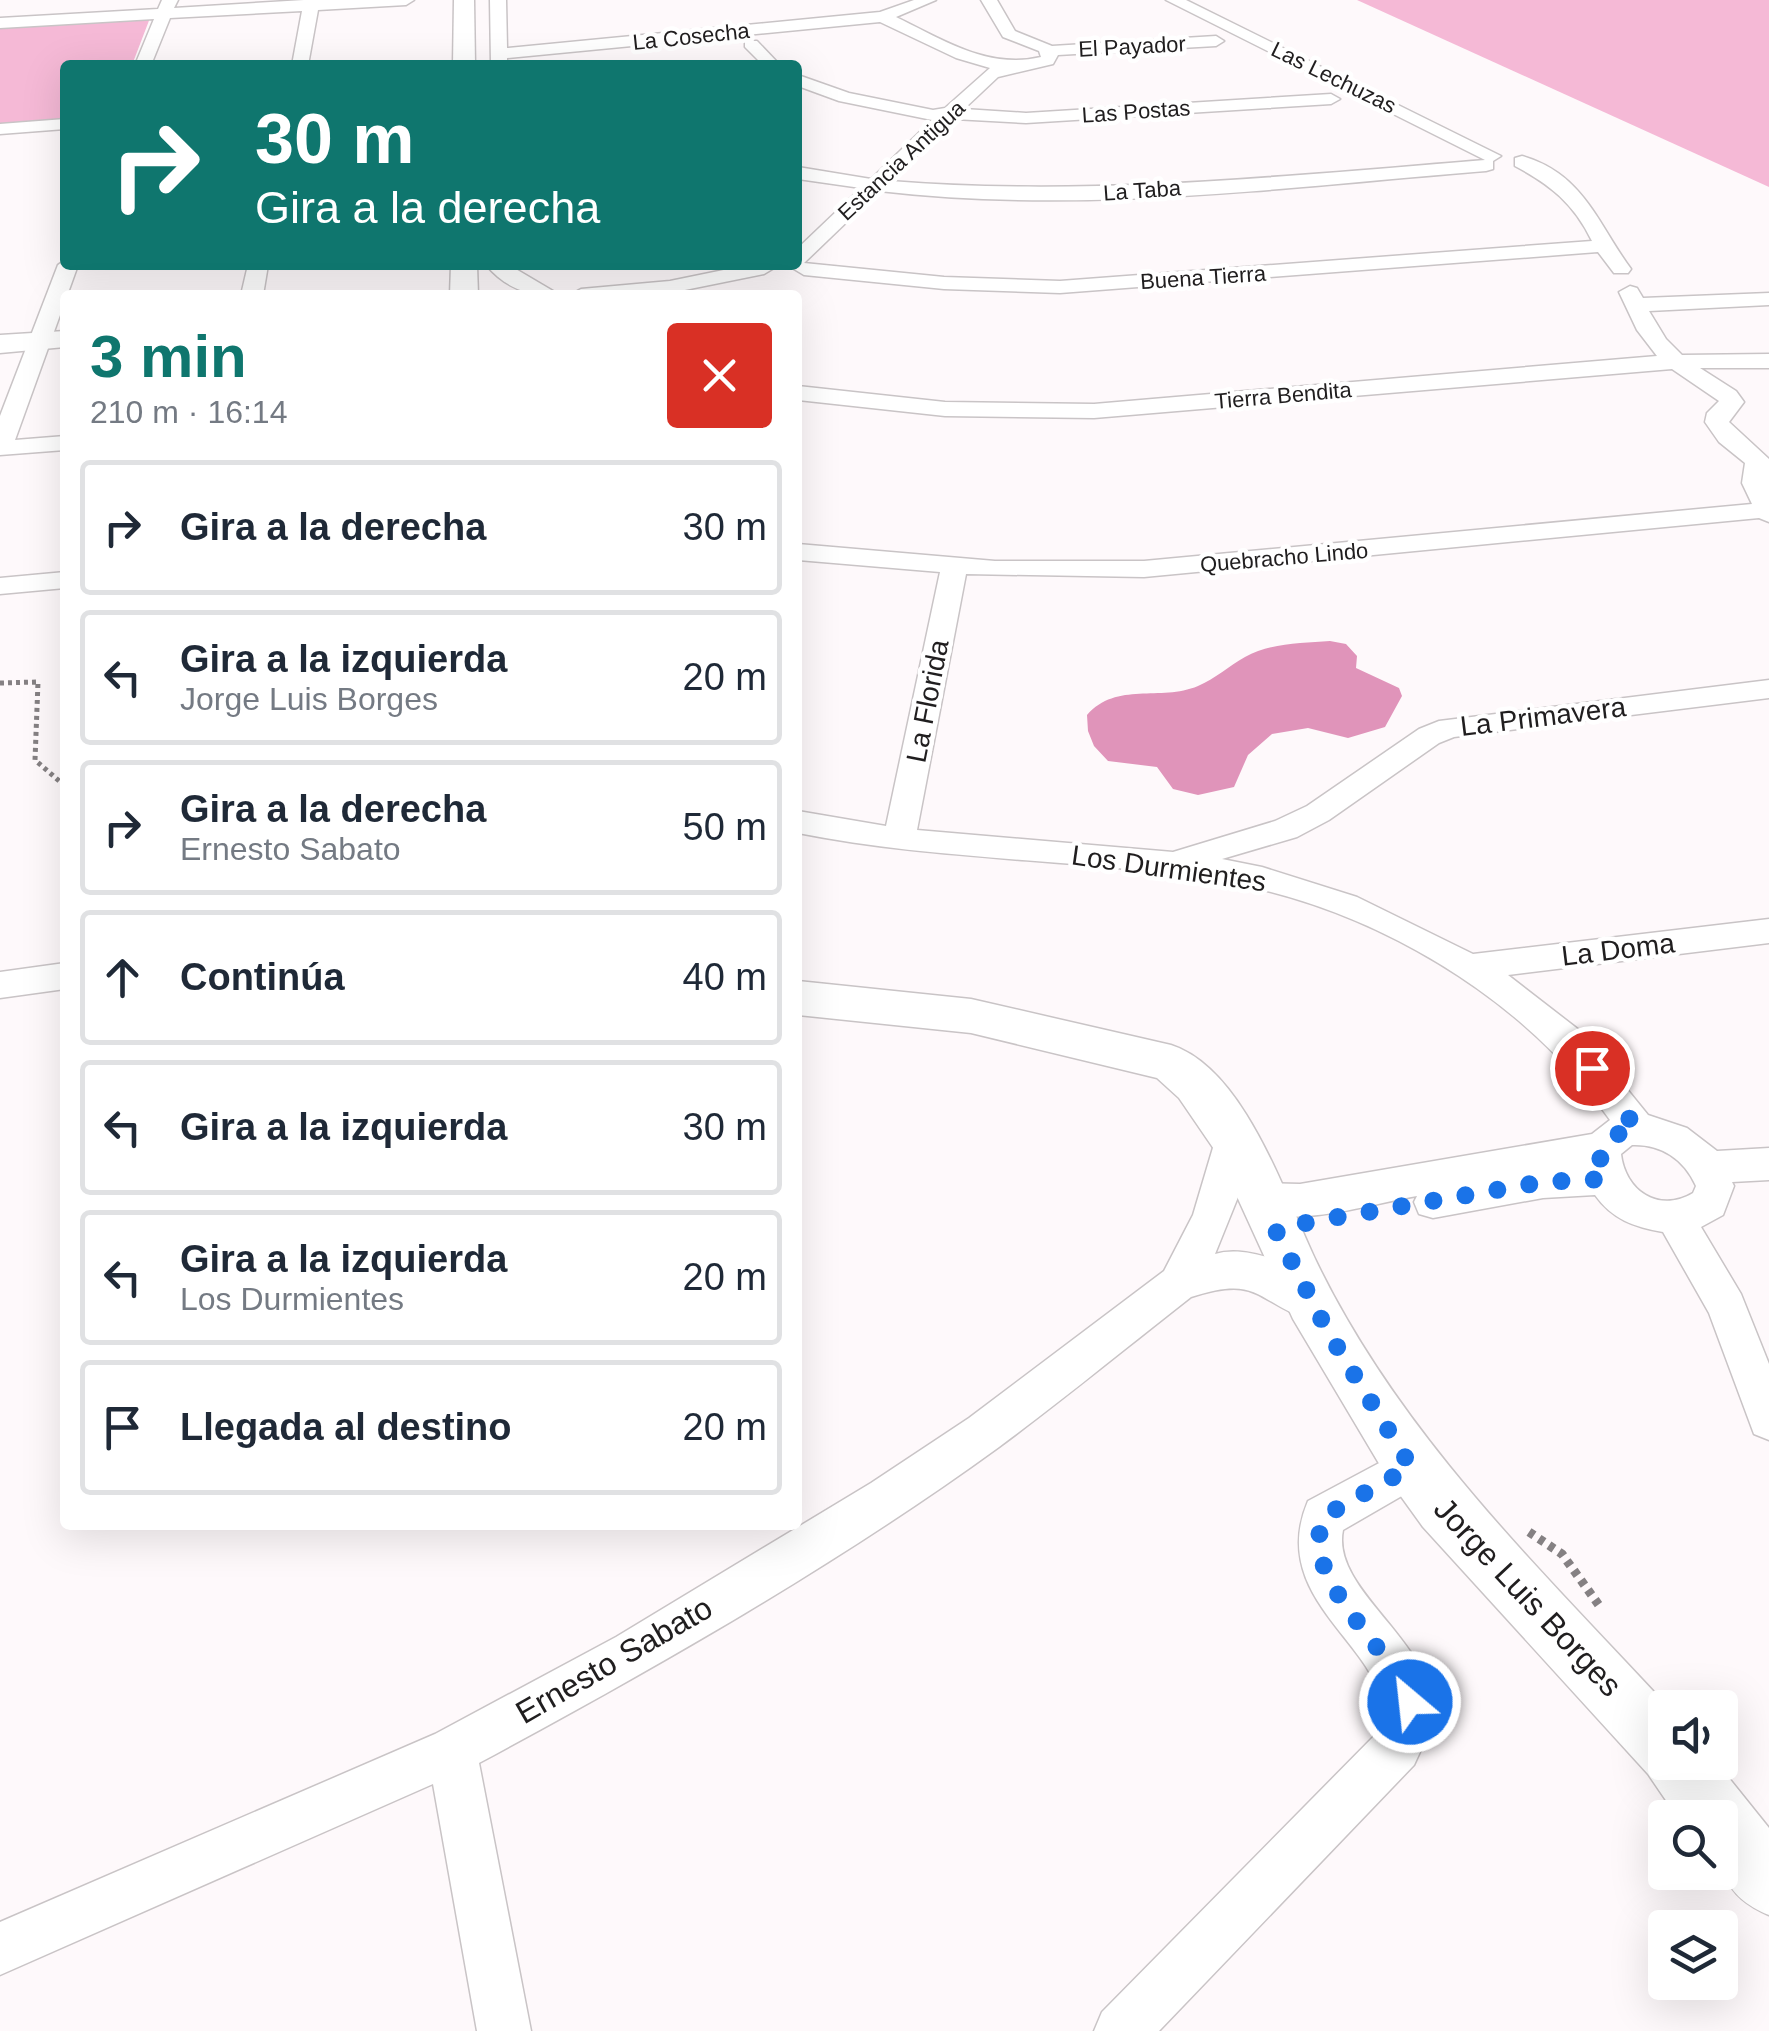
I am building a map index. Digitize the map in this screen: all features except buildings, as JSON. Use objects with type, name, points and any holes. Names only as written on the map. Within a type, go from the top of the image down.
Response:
[{"type":"street","points":[[6,22],[25,0]]},
{"type":"street","points":[[6,22],[168,6],[406,0]]},
{"type":"street","points":[[464,0],[464,60]]},
{"type":"street","points":[[498,0],[499,59]]},
{"type":"street","name":"La Cosecha","points":[[499,59],[551,49],[882,17],[928,0]]},
{"type":"street","points":[[989,0],[1012,38],[1048,51]]},
{"type":"street","name":"Las Lechuzas","points":[[1174,0],[1386,102],[1489,160]]},
{"type":"street","points":[[301,60],[312,2]]},
{"type":"street","points":[[146,60],[168,6]]},
{"type":"street","name":"La Cosecha","points":[[882,17],[998,66]]},
{"type":"street","points":[[718,33],[729,42],[751,44],[769,37],[768,28]]},
{"type":"street","name":"El Payador","points":[[1216,41],[1218,34],[1235,29]]},
{"type":"street","name":"El Payador","points":[[1048,51],[1216,41],[1244,48],[1266,45]]},
{"type":"street","points":[[592,60],[602,55],[604,44]]},
{"type":"street","points":[[751,44],[767,60]]},
{"type":"street","points":[[551,49],[564,60]]},
{"type":"street","name":"Estancia Antigua","points":[[802,255],[867,186],[998,66],[1042,62],[1049,57],[1048,51]]},
{"type":"street","name":"Las Postas","points":[[802,81],[845,97],[943,115],[1026,118],[1331,99],[1352,106],[1386,102]]},
{"type":"street","points":[[1331,99],[1332,92],[1350,86]]},
{"type":"street","points":[[0,128],[60,124]]},
{"type":"street","name":"La Taba","points":[[802,174],[867,186],[974,195],[1056,196],[1489,160],[1548,175],[1582,206],[1602,246]]},
{"type":"street","points":[[1602,246],[1637,285],[1652,340],[1671,360],[1732,402],[1720,412],[1716,422],[1727,437],[1758,461],[1754,483],[1768,511]]},
{"type":"street","name":"Buena Tierra","points":[[802,257],[944,283],[1060,286],[1602,246]]},
{"type":"street","points":[[502,270],[512,279],[540,290]]},
{"type":"street","points":[[661,290],[764,270]]},
{"type":"street","points":[[702,290],[766,270]]},
{"type":"street","points":[[1637,285],[1769,299]]},
{"type":"street","points":[[0,448],[52,340],[60,302]]},
{"type":"street","points":[[0,344],[52,340]]},
{"type":"street","name":"Tierra Bendita","points":[[802,394],[940,408],[1092,411],[1671,360],[1769,361]]},
{"type":"street","points":[[0,448],[60,443]]},
{"type":"street","name":"Quebracho Lindo","points":[[802,552],[1043,570],[1160,568],[1768,511]]},
{"type":"street","name":"La Florida","points":[[900,837],[954,566]]},
{"type":"street","points":[[0,586],[60,580]]},
{"type":"street","name":"La Primavera","points":[[1171,863],[1286,828],[1318,813],[1430,736],[1449,728],[1769,689]]},
{"type":"street","name":"Los Durmientes","points":[[802,823],[900,837],[1224,870],[1302,890],[1468,967],[1538,1015],[1579,1052],[1637,1129]]},
{"type":"street","name":"La Doma","points":[[1468,967],[1769,930]]},
{"type":"street","points":[[0,985],[60,977]]},
{"type":"street","name":"Jorge Luis Borges","points":[[802,998],[873,1004],[960,1040],[1022,1056],[1136,1053],[1170,1063],[1192,1079],[1220,1112],[1311,1302],[1378,1419],[1411,1467],[1648,1731]]},
{"type":"street","points":[[1268,1215],[1463,1184],[1543,1182],[1604,1164],[1622,1131],[1637,1129],[1654,1130],[1685,1144],[1708,1167],[1713,1197],[1706,1209],[1694,1217],[1676,1220],[1640,1212],[1624,1201],[1604,1164]]},
{"type":"street","name":"Ernesto Sabato","points":[[1178,1283],[1203,1245],[1220,1204],[1234,1141]]},
{"type":"street","points":[[1708,1167],[1769,1164]]},
{"type":"street","points":[[1676,1220],[1727,1308],[1769,1420]]},
{"type":"street","name":"Ernesto Sabato","points":[[0,1949],[452,1751],[633,1654],[887,1498],[984,1432],[1178,1283],[1223,1268],[1244,1270],[1270,1277],[1311,1302]]},
{"type":"street","points":[[1121,2031],[1397,1748],[1408,1730],[1410,1702],[1400,1676],[1328,1577],[1318,1544],[1324,1516],[1411,1467]]},
{"type":"street","points":[[452,1751],[504,2031]]},
{"type":"street","points":[[1690,1780],[1706,1800]]},
{"type":"street","points":[[1738,1842],[1769,1882]]},
{"type":"path","points":[[0,683],[38,682],[35,760],[60,782]]},
{"type":"shaded area","points":[[1357,0],[1769,0],[1769,187]]},
{"type":"shaded area","points":[[150,18],[134,60],[60,60],[60,122],[0,127],[0,27]]},
{"type":"shaded area","points":[[1330,641],[1346,644],[1357,656],[1356,668],[1399,688],[1402,696],[1385,727],[1348,738],[1308,728],[1272,734],[1248,755],[1234,787],[1198,795],[1173,789],[1157,767],[1108,761],[1094,746],[1087,715],[1112,698],[1184,690],[1265,649]]},
{"type":"route","points":[[1410,1702],[1400,1676],[1328,1577],[1318,1544],[1324,1516],[1411,1467],[1328,1332],[1276,1231],[1543,1182],[1605,1179],[1600,1161],[1602,1148],[1622,1131],[1637,1129],[1592,1068]]}]
